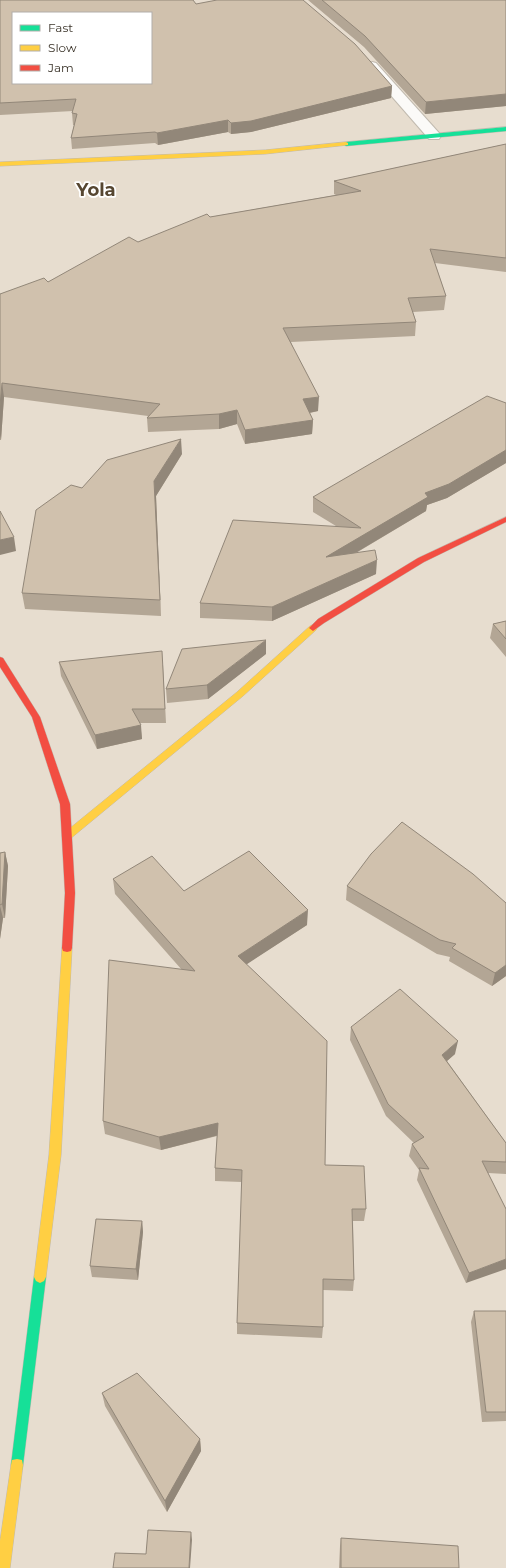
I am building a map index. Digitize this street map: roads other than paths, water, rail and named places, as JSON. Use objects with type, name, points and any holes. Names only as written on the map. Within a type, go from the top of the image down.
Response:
[{"type":"street","points":[[364,57],[434,136]]},
{"type":"street","points":[[0,164],[265,152],[506,129]]},
{"type":"street","points":[[67,836],[240,694],[321,621],[421,560],[506,519]]},
{"type":"street","points":[[0,660],[36,717],[65,804],[70,893],[55,1155],[10,1524],[3,1568]]},
{"type":"district","name":"Yola","points":[[96,190]]}]
